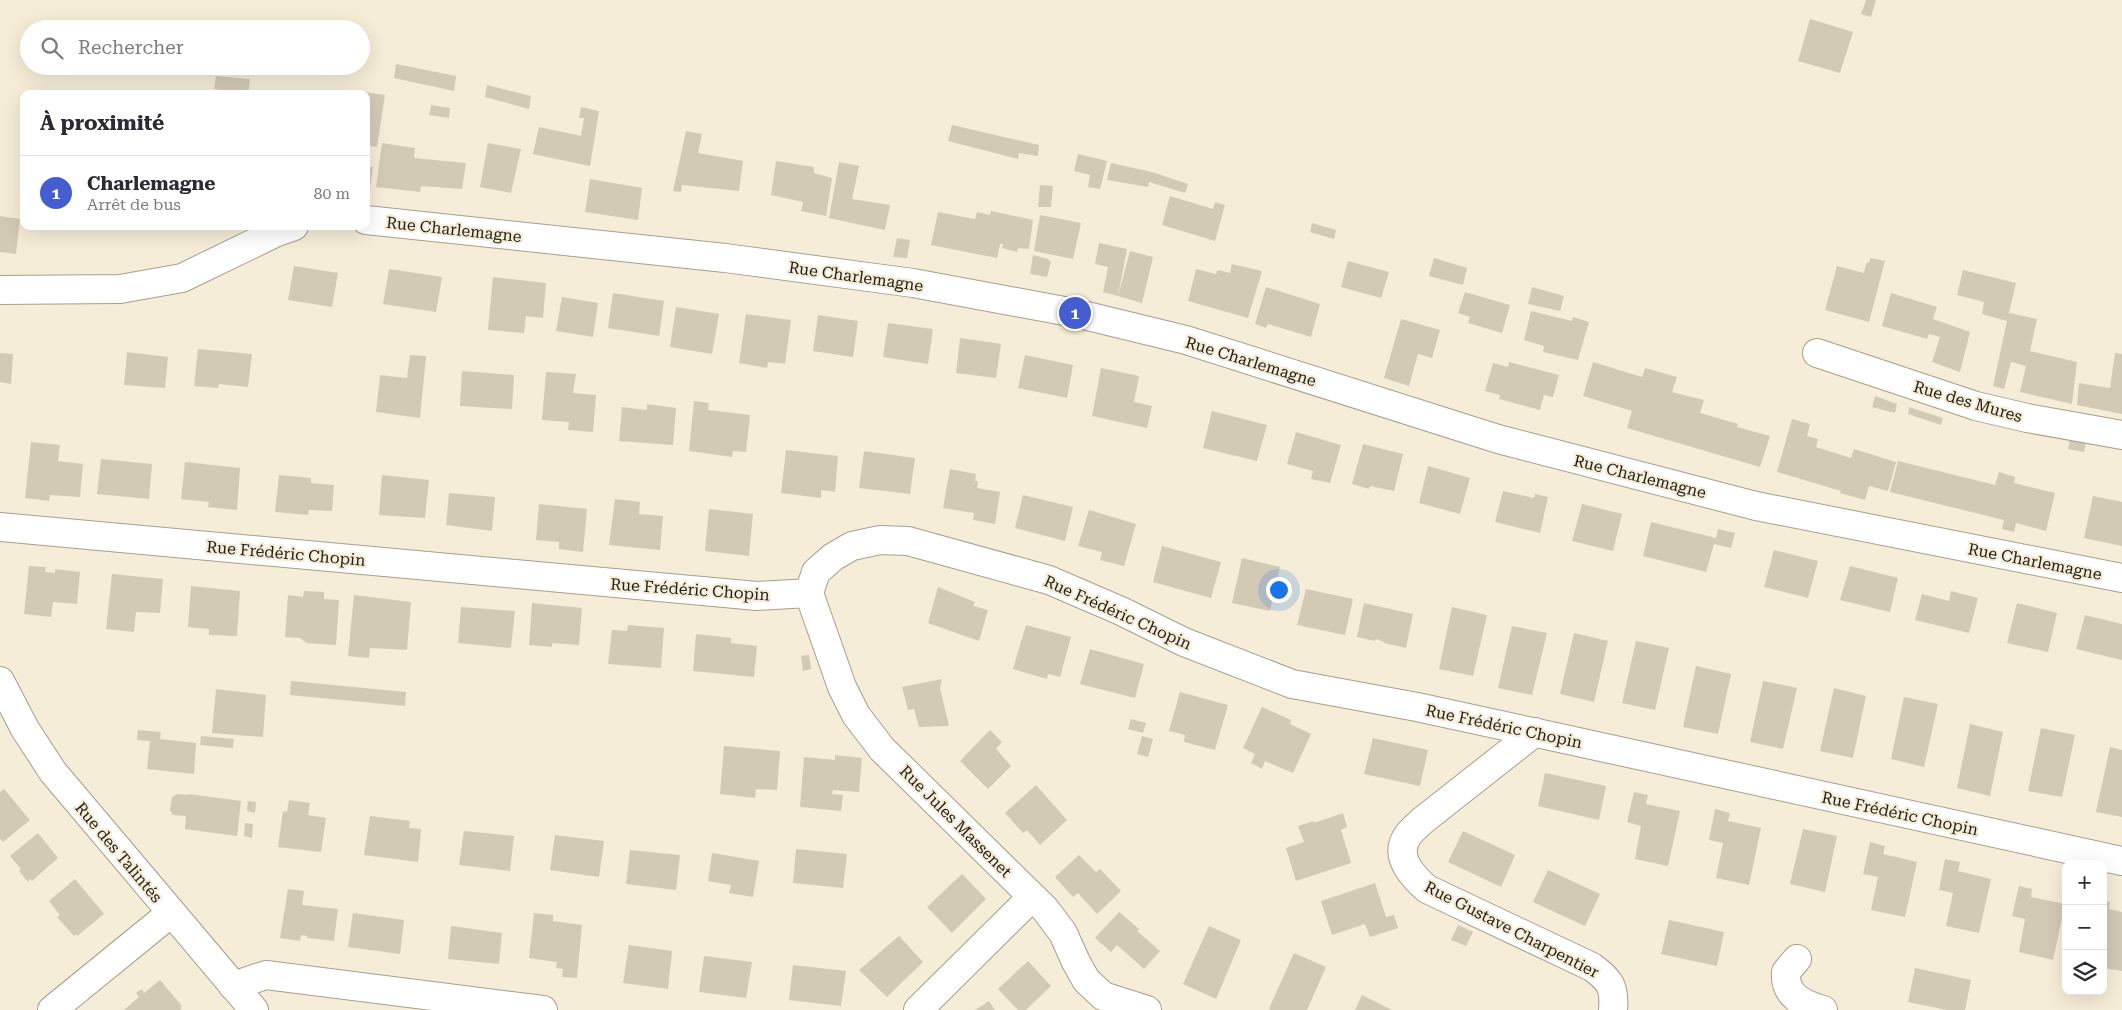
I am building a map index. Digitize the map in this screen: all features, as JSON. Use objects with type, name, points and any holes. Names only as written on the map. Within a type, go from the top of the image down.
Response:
[{"type":"street","name":"Rue Charlemagne","points":[[370,220],[725,258],[913,283],[1075,312],[1186,340],[1498,439],[1746,503],[2122,578]]},
{"type":"street","points":[[0,290],[120,288],[182,278],[283,230]]},
{"type":"street","name":"Rue des Mures","points":[[1817,353],[1976,406],[2027,418],[2122,434]]},
{"type":"street","name":"Rue Frédéric Chopin","points":[[0,527],[757,596],[809,593],[816,572],[832,558],[852,546],[880,540],[908,541],[1049,580],[1121,611],[1184,642],[1292,684],[1417,707],[1535,732],[2122,861]]},
{"type":"street","name":"Rue Jules Massenet","points":[[809,593],[842,687],[856,715],[882,749],[1045,909],[1063,933],[1086,980],[1103,996],[1147,1010]]},
{"type":"street","name":"Rue des Talintés","points":[[0,681],[33,742],[52,772],[254,1010]]},
{"type":"street","name":"Rue Gustave Charpentier","points":[[1535,732],[1422,821],[1407,836],[1404,847],[1404,861],[1412,876],[1427,889],[1592,967],[1608,979],[1614,996],[1613,1010]]},
{"type":"street","points":[[918,1010],[1032,896]]},
{"type":"street","points":[[52,1010],[171,913]]},
{"type":"street","points":[[1797,959],[1786,972],[1788,988],[1803,1004],[1823,1010]]},
{"type":"street","points":[[233,986],[266,975],[543,1010]]},
{"type":"building","points":[[1866,0],[1876,0],[1871,17],[1861,14]]},
{"type":"building","points":[[1810,19],[1853,32],[1840,73],[1798,61]]},
{"type":"building","points":[[396,64],[456,76],[454,91],[394,78]]},
{"type":"building","points":[[216,76],[250,79],[249,90],[214,89]]},
{"type":"building","points":[[487,85],[531,96],[529,109],[485,97]]},
{"type":"building","points":[[370,93],[385,95],[377,147],[370,146]]},
{"type":"building","points":[[431,105],[450,108],[449,118],[429,115]]},
{"type":"building","points":[[581,107],[599,111],[590,166],[533,154],[539,127],[581,136],[584,118],[579,118]]},
{"type":"building","points":[[952,125],[1039,145],[1038,156],[1019,153],[1018,159],[948,141]]},
{"type":"building","points":[[686,131],[702,134],[698,153],[743,161],[739,191],[682,185],[681,192],[673,191]]},
{"type":"building","points":[[382,143],[415,148],[414,158],[466,163],[462,189],[421,186],[420,192],[376,187]]},
{"type":"building","points":[[488,143],[521,149],[511,193],[480,187]]},
{"type":"building","points":[[1078,154],[1107,161],[1100,189],[1088,187],[1090,175],[1074,171]]},
{"type":"building","points":[[776,161],[814,167],[814,173],[832,178],[826,216],[801,211],[803,202],[771,195]]},
{"type":"building","points":[[839,162],[859,166],[852,199],[890,205],[885,230],[829,218]]},
{"type":"building","points":[[1111,163],[1152,172],[1188,184],[1185,193],[1149,182],[1148,187],[1107,180]]},
{"type":"building","points":[[370,167],[373,167],[370,188]]},
{"type":"building","points":[[590,179],[642,188],[638,220],[585,212]]},
{"type":"building","points":[[1040,185],[1053,186],[1051,207],[1038,207]]},
{"type":"building","points":[[1170,196],[1213,209],[1215,202],[1225,205],[1215,241],[1162,225]]},
{"type":"building","points":[[991,211],[1033,220],[1029,249],[1018,248],[1017,252],[1002,248],[1003,244],[1000,244],[997,258],[931,245],[938,212],[975,219],[977,212],[990,215]]},
{"type":"building","points":[[1040,215],[1081,223],[1073,259],[1034,251]]},
{"type":"building","points":[[0,216],[20,219],[16,254],[0,252]]},
{"type":"building","points":[[1312,223],[1336,230],[1334,239],[1310,232]]},
{"type":"building","points":[[897,238],[910,240],[907,258],[893,257]]},
{"type":"building","points":[[1099,243],[1127,249],[1118,296],[1103,292],[1108,267],[1095,264]]},
{"type":"building","points":[[1130,251],[1153,257],[1142,303],[1118,296]]},
{"type":"building","points":[[1033,255],[1048,259],[1051,262],[1047,277],[1030,274]]},
{"type":"building","points":[[1434,258],[1467,268],[1463,285],[1429,276]]},
{"type":"building","points":[[1870,258],[1885,261],[1869,322],[1825,310],[1837,266],[1864,273]]},
{"type":"building","points":[[1348,261],[1389,272],[1381,298],[1341,287]]},
{"type":"building","points":[[1232,264],[1262,271],[1248,318],[1188,301],[1196,269],[1216,274],[1218,270],[1230,273]]},
{"type":"building","points":[[294,266],[338,273],[332,307],[288,300]]},
{"type":"building","points":[[389,269],[442,277],[436,312],[383,304]]},
{"type":"building","points":[[1963,270],[2016,283],[2009,313],[2037,319],[2030,351],[2077,362],[2072,404],[2020,392],[2026,366],[2011,362],[2004,389],[1993,386],[2007,321],[1982,314],[1984,302],[1957,295]]},
{"type":"building","points":[[493,277],[546,283],[543,318],[526,316],[524,333],[488,330]]},
{"type":"building","points":[[1266,287],[1320,304],[1311,337],[1268,324],[1266,328],[1255,324]]},
{"type":"building","points":[[1532,287],[1564,296],[1560,311],[1528,304]]},
{"type":"building","points":[[1465,292],[1510,305],[1502,333],[1468,323],[1470,317],[1458,313]]},
{"type":"building","points":[[613,293],[664,301],[659,336],[608,328]]},
{"type":"building","points":[[1891,293],[1937,307],[1933,319],[1970,332],[1960,372],[1932,362],[1940,337],[1929,334],[1927,339],[1882,326]]},
{"type":"building","points":[[562,297],[598,303],[593,337],[556,331]]},
{"type":"building","points":[[676,307],[719,314],[712,354],[670,347]]},
{"type":"building","points":[[1531,311],[1572,321],[1573,317],[1589,322],[1578,360],[1543,352],[1544,346],[1524,340]]},
{"type":"building","points":[[746,314],[791,320],[785,364],[768,362],[767,368],[739,363]]},
{"type":"building","points":[[818,315],[858,321],[853,357],[813,351]]},
{"type":"building","points":[[1401,319],[1440,330],[1432,358],[1418,354],[1409,386],[1384,378]]},
{"type":"building","points":[[888,323],[933,329],[928,364],[883,357]]},
{"type":"building","points":[[960,338],[1001,344],[996,378],[956,373]]},
{"type":"building","points":[[198,349],[252,354],[248,387],[219,384],[218,388],[194,386]]},
{"type":"building","points":[[127,352],[168,357],[165,388],[124,385]]},
{"type":"building","points":[[0,353],[13,354],[11,384],[0,382]]},
{"type":"building","points":[[2115,353],[2122,354],[2122,414],[2077,405],[2079,383],[2110,388]]},
{"type":"building","points":[[410,355],[426,356],[420,418],[376,412],[380,375],[407,378]]},
{"type":"building","points":[[1025,355],[1073,365],[1067,398],[1018,388]]},
{"type":"building","points":[[1509,362],[1559,375],[1553,397],[1544,395],[1540,410],[1499,399],[1500,395],[1485,391],[1493,363],[1508,367]]},
{"type":"building","points":[[1593,362],[1642,377],[1645,368],[1677,377],[1672,392],[1704,400],[1700,413],[1738,424],[1737,427],[1770,436],[1760,467],[1627,428],[1632,411],[1583,396]]},
{"type":"building","points":[[1101,368],[1139,376],[1134,402],[1152,406],[1147,428],[1092,416]]},
{"type":"building","points":[[462,371],[514,375],[512,409],[460,406]]},
{"type":"building","points":[[546,372],[576,374],[573,393],[596,395],[593,432],[568,430],[569,422],[542,420]]},
{"type":"building","points":[[1875,396],[1897,404],[1895,413],[1872,407]]},
{"type":"building","points":[[694,401],[709,403],[708,410],[750,415],[746,452],[733,451],[732,457],[689,451]]},
{"type":"building","points":[[647,404],[676,408],[673,445],[619,441],[622,407],[647,410]]},
{"type":"building","points":[[1909,407],[1943,418],[1941,425],[1908,414]]},
{"type":"building","points":[[1212,411],[1267,425],[1257,461],[1203,448]]},
{"type":"building","points":[[1792,419],[1810,424],[1807,436],[1818,439],[1816,447],[1851,458],[1854,449],[1896,462],[1888,491],[1869,486],[1865,500],[1777,472]]},
{"type":"building","points":[[1296,432],[1341,445],[1330,483],[1311,479],[1313,471],[1287,464]]},
{"type":"building","points":[[2070,439],[2086,442],[2084,452],[2068,449]]},
{"type":"building","points":[[31,442],[60,445],[58,461],[83,464],[80,497],[50,495],[49,501],[25,498]]},
{"type":"building","points":[[1363,444],[1403,454],[1394,491],[1370,486],[1369,489],[1352,484]]},
{"type":"building","points":[[786,450],[838,456],[835,492],[821,490],[821,498],[781,493]]},
{"type":"building","points":[[864,451],[915,458],[910,494],[859,488]]},
{"type":"building","points":[[101,459],[152,464],[149,499],[97,494]]},
{"type":"building","points":[[1898,461],[1995,485],[1999,472],[2015,477],[2014,483],[2055,493],[2046,531],[2016,523],[2014,532],[2002,529],[2004,520],[1890,492]]},
{"type":"building","points":[[185,462],[240,468],[237,510],[208,507],[209,502],[181,499]]},
{"type":"building","points":[[1428,466],[1470,478],[1460,514],[1419,503]]},
{"type":"building","points":[[950,469],[976,474],[977,488],[1000,492],[995,524],[973,520],[974,513],[943,508]]},
{"type":"building","points":[[279,475],[311,478],[311,483],[334,485],[332,511],[309,510],[308,515],[275,512]]},
{"type":"building","points":[[382,475],[429,480],[425,518],[379,515]]},
{"type":"building","points":[[1503,491],[1534,498],[1535,494],[1548,497],[1540,533],[1495,522]]},
{"type":"building","points":[[449,493],[495,497],[492,531],[446,525]]},
{"type":"building","points":[[1023,495],[1073,507],[1065,541],[1015,528]]},
{"type":"building","points":[[2093,496],[2122,502],[2122,546],[2084,538]]},
{"type":"building","points":[[615,499],[640,502],[639,514],[663,516],[660,550],[609,545]]},
{"type":"building","points":[[539,504],[587,509],[583,552],[559,549],[559,542],[536,540]]},
{"type":"building","points":[[1582,504],[1622,514],[1613,551],[1572,541]]},
{"type":"building","points":[[709,509],[753,514],[749,556],[705,551]]},
{"type":"building","points":[[1089,510],[1136,524],[1124,566],[1100,560],[1102,552],[1078,546]]},
{"type":"building","points":[[1651,522],[1716,538],[1718,529],[1735,533],[1731,548],[1714,544],[1706,572],[1643,556]]},
{"type":"building","points":[[1162,546],[1221,562],[1211,598],[1153,582]]},
{"type":"building","points":[[1774,550],[1818,561],[1808,598],[1764,587]]},
{"type":"building","points":[[1242,558],[1280,567],[1270,611],[1232,603]]},
{"type":"building","points":[[29,566],[46,567],[45,572],[55,573],[55,569],[80,572],[77,604],[53,602],[51,617],[24,614]]},
{"type":"building","points":[[1850,566],[1898,578],[1890,612],[1840,600]]},
{"type":"building","points":[[112,574],[163,579],[160,613],[136,612],[134,632],[106,629]]},
{"type":"building","points":[[191,586],[240,591],[237,636],[209,635],[209,629],[188,627]]},
{"type":"building","points":[[938,587],[975,602],[973,606],[988,610],[979,641],[928,623]]},
{"type":"building","points":[[1306,589],[1353,599],[1345,635],[1297,625]]},
{"type":"building","points":[[304,591],[324,592],[324,599],[339,600],[336,645],[307,643],[300,638],[285,637],[288,595],[303,597]]},
{"type":"building","points":[[1951,591],[1978,598],[1969,633],[1915,620],[1922,594],[1949,601]]},
{"type":"building","points":[[354,595],[411,602],[407,650],[370,648],[369,658],[348,656]]},
{"type":"building","points":[[532,603],[582,608],[579,645],[552,643],[552,647],[529,645]]},
{"type":"building","points":[[1364,603],[1413,614],[1406,648],[1384,643],[1376,639],[1375,641],[1357,637]]},
{"type":"building","points":[[2017,603],[2057,613],[2048,652],[2007,643]]},
{"type":"building","points":[[461,607],[515,611],[511,648],[458,643]]},
{"type":"building","points":[[1452,607],[1487,615],[1473,676],[1439,669]]},
{"type":"building","points":[[2085,615],[2122,624],[2122,660],[2076,649]]},
{"type":"building","points":[[628,625],[664,628],[661,668],[608,664],[612,630],[627,631]]},
{"type":"building","points":[[1026,625],[1071,637],[1060,677],[1048,674],[1047,679],[1013,669]]},
{"type":"building","points":[[1512,626],[1547,633],[1532,695],[1498,688]]},
{"type":"building","points":[[1574,633],[1608,641],[1594,702],[1560,694]]},
{"type":"building","points":[[696,634],[731,638],[731,643],[757,646],[754,677],[693,671]]},
{"type":"building","points":[[1636,641],[1669,648],[1655,710],[1622,703]]},
{"type":"building","points":[[1090,649],[1144,664],[1135,698],[1080,684]]},
{"type":"building","points":[[809,655],[811,669],[803,671],[801,656]]},
{"type":"building","points":[[1696,666],[1731,674],[1718,734],[1683,727]]},
{"type":"building","points":[[942,679],[940,688],[949,726],[919,727],[914,709],[908,710],[902,687]]},
{"type":"building","points":[[291,681],[406,692],[405,706],[290,695]]},
{"type":"building","points":[[1763,681],[1797,688],[1783,749],[1750,742]]},
{"type":"building","points":[[1834,688],[1866,696],[1853,758],[1820,751]]},
{"type":"building","points":[[216,689],[266,695],[263,737],[212,733]]},
{"type":"building","points":[[1180,692],[1228,705],[1215,750],[1184,742],[1185,735],[1169,731]]},
{"type":"building","points":[[1904,697],[1938,704],[1924,767],[1891,759]]},
{"type":"building","points":[[1262,707],[1291,720],[1290,724],[1311,734],[1293,773],[1265,761],[1262,769],[1251,763],[1255,754],[1243,748]]},
{"type":"building","points":[[1131,719],[1146,723],[1143,733],[1128,729]]},
{"type":"building","points":[[1970,724],[2003,732],[1990,796],[1957,788]]},
{"type":"building","points":[[2041,728],[2075,735],[2062,797],[2028,791]]},
{"type":"building","points":[[138,730],[161,732],[160,739],[196,743],[194,774],[147,769],[150,741],[137,740]]},
{"type":"building","points":[[990,730],[1002,742],[996,749],[1011,766],[988,789],[960,761]]},
{"type":"building","points":[[201,736],[234,739],[233,748],[200,745]]},
{"type":"building","points":[[1142,736],[1153,739],[1148,757],[1137,754]]},
{"type":"building","points":[[1373,738],[1428,750],[1420,786],[1364,774]]},
{"type":"building","points":[[724,746],[780,751],[777,790],[756,789],[755,798],[720,794]]},
{"type":"building","points":[[2110,747],[2122,750],[2122,817],[2096,812]]},
{"type":"building","points":[[835,755],[862,758],[859,792],[833,790],[832,794],[843,795],[841,811],[800,807],[804,757],[835,760]]},
{"type":"building","points":[[1545,773],[1606,786],[1599,820],[1538,806]]},
{"type":"building","points":[[1036,785],[1067,820],[1040,845],[1027,830],[1023,833],[1005,813]]},
{"type":"building","points":[[4,789],[30,820],[3,842],[0,839],[0,792]]},
{"type":"building","points":[[1634,792],[1648,795],[1646,804],[1680,811],[1668,866],[1635,859],[1641,826],[1627,822]]},
{"type":"building","points":[[177,794],[241,801],[237,836],[185,829],[186,816],[173,815],[170,810],[172,797]]},
{"type":"building","points":[[289,800],[310,803],[308,815],[326,818],[321,852],[278,847],[283,811],[287,812]]},
{"type":"building","points":[[248,801],[256,802],[255,813],[247,811]]},
{"type":"building","points":[[1715,809],[1730,813],[1728,821],[1761,828],[1749,885],[1716,878],[1723,843],[1709,840]]},
{"type":"building","points":[[1343,813],[1347,827],[1341,830],[1351,863],[1296,881],[1286,848],[1304,842],[1298,826],[1313,821],[1314,823]]},
{"type":"building","points":[[370,816],[410,821],[409,828],[421,829],[418,862],[364,855]]},
{"type":"building","points":[[245,823],[253,824],[252,838],[244,836]]},
{"type":"building","points":[[1803,829],[1837,836],[1825,892],[1790,884]]},
{"type":"building","points":[[464,831],[514,836],[510,871],[459,865]]},
{"type":"building","points":[[1463,831],[1515,855],[1501,887],[1448,862]]},
{"type":"building","points":[[38,833],[58,858],[32,881],[30,879],[28,882],[19,871],[21,869],[10,856]]},
{"type":"building","points":[[555,835],[604,841],[599,877],[550,870]]},
{"type":"building","points":[[1870,842],[1885,846],[1883,854],[1917,862],[1905,917],[1871,910],[1878,877],[1863,874]]},
{"type":"building","points":[[796,849],[847,854],[843,888],[793,883]]},
{"type":"building","points":[[630,850],[680,855],[676,890],[626,884]]},
{"type":"building","points":[[712,853],[759,861],[753,897],[729,893],[731,885],[708,881]]},
{"type":"building","points":[[1079,855],[1096,872],[1100,869],[1121,891],[1097,914],[1078,893],[1073,897],[1055,877]]},
{"type":"building","points":[[1945,859],[1960,862],[1958,871],[1991,879],[1979,933],[1946,926],[1953,893],[1939,890]]},
{"type":"building","points":[[1548,870],[1600,894],[1585,926],[1533,902]]},
{"type":"building","points":[[962,874],[986,899],[952,933],[927,907]]},
{"type":"building","points":[[75,879],[104,914],[77,936],[76,934],[74,936],[57,917],[60,915],[49,901]]},
{"type":"building","points":[[1375,883],[1386,917],[1394,915],[1398,928],[1370,937],[1365,924],[1332,935],[1321,901]]},
{"type":"building","points":[[2019,886],[2032,889],[2031,897],[2062,903],[2062,918],[2053,960],[2019,952],[2025,919],[2012,916]]},
{"type":"building","points":[[288,889],[304,891],[302,905],[338,909],[334,941],[307,938],[307,936],[301,935],[300,941],[280,938]]},
{"type":"building","points":[[2107,901],[2110,902],[2109,909],[2122,912],[2122,971],[2107,969]]},
{"type":"building","points":[[1119,912],[1160,951],[1144,969],[1117,945],[1111,952],[1095,938]]},
{"type":"building","points":[[353,913],[404,920],[400,954],[348,947]]},
{"type":"building","points":[[534,913],[553,915],[553,921],[582,925],[577,978],[562,977],[563,969],[556,968],[557,962],[529,958]]},
{"type":"building","points":[[1669,920],[1724,932],[1717,966],[1661,954]]},
{"type":"building","points":[[1458,925],[1473,932],[1466,946],[1451,940]]},
{"type":"building","points":[[451,926],[502,933],[499,964],[448,959]]},
{"type":"building","points":[[1209,926],[1241,940],[1216,999],[1183,984]]},
{"type":"building","points":[[899,936],[923,962],[887,997],[859,970]]},
{"type":"building","points":[[629,945],[672,951],[668,989],[623,983]]},
{"type":"building","points":[[1294,953],[1326,967],[1307,1010],[1271,1010],[1269,1009],[1271,1004]]},
{"type":"building","points":[[704,956],[752,962],[746,998],[699,992]]},
{"type":"building","points":[[1028,961],[1051,986],[1026,1010],[1018,1010],[998,989]]},
{"type":"building","points":[[793,965],[846,971],[841,1006],[789,1000]]},
{"type":"building","points":[[1915,968],[1971,980],[1965,1010],[1947,1010],[1908,1002]]},
{"type":"building","points":[[160,980],[182,1006],[180,1008],[182,1010],[124,1010],[139,997],[136,993],[142,989],[144,993]]},
{"type":"building","points":[[1362,995],[1392,1010],[1355,1010]]},
{"type":"building","points":[[989,1001],[995,1010],[975,1010]]},
{"type":"place","name":"Charlemagne","points":[[1075,313]]}]
